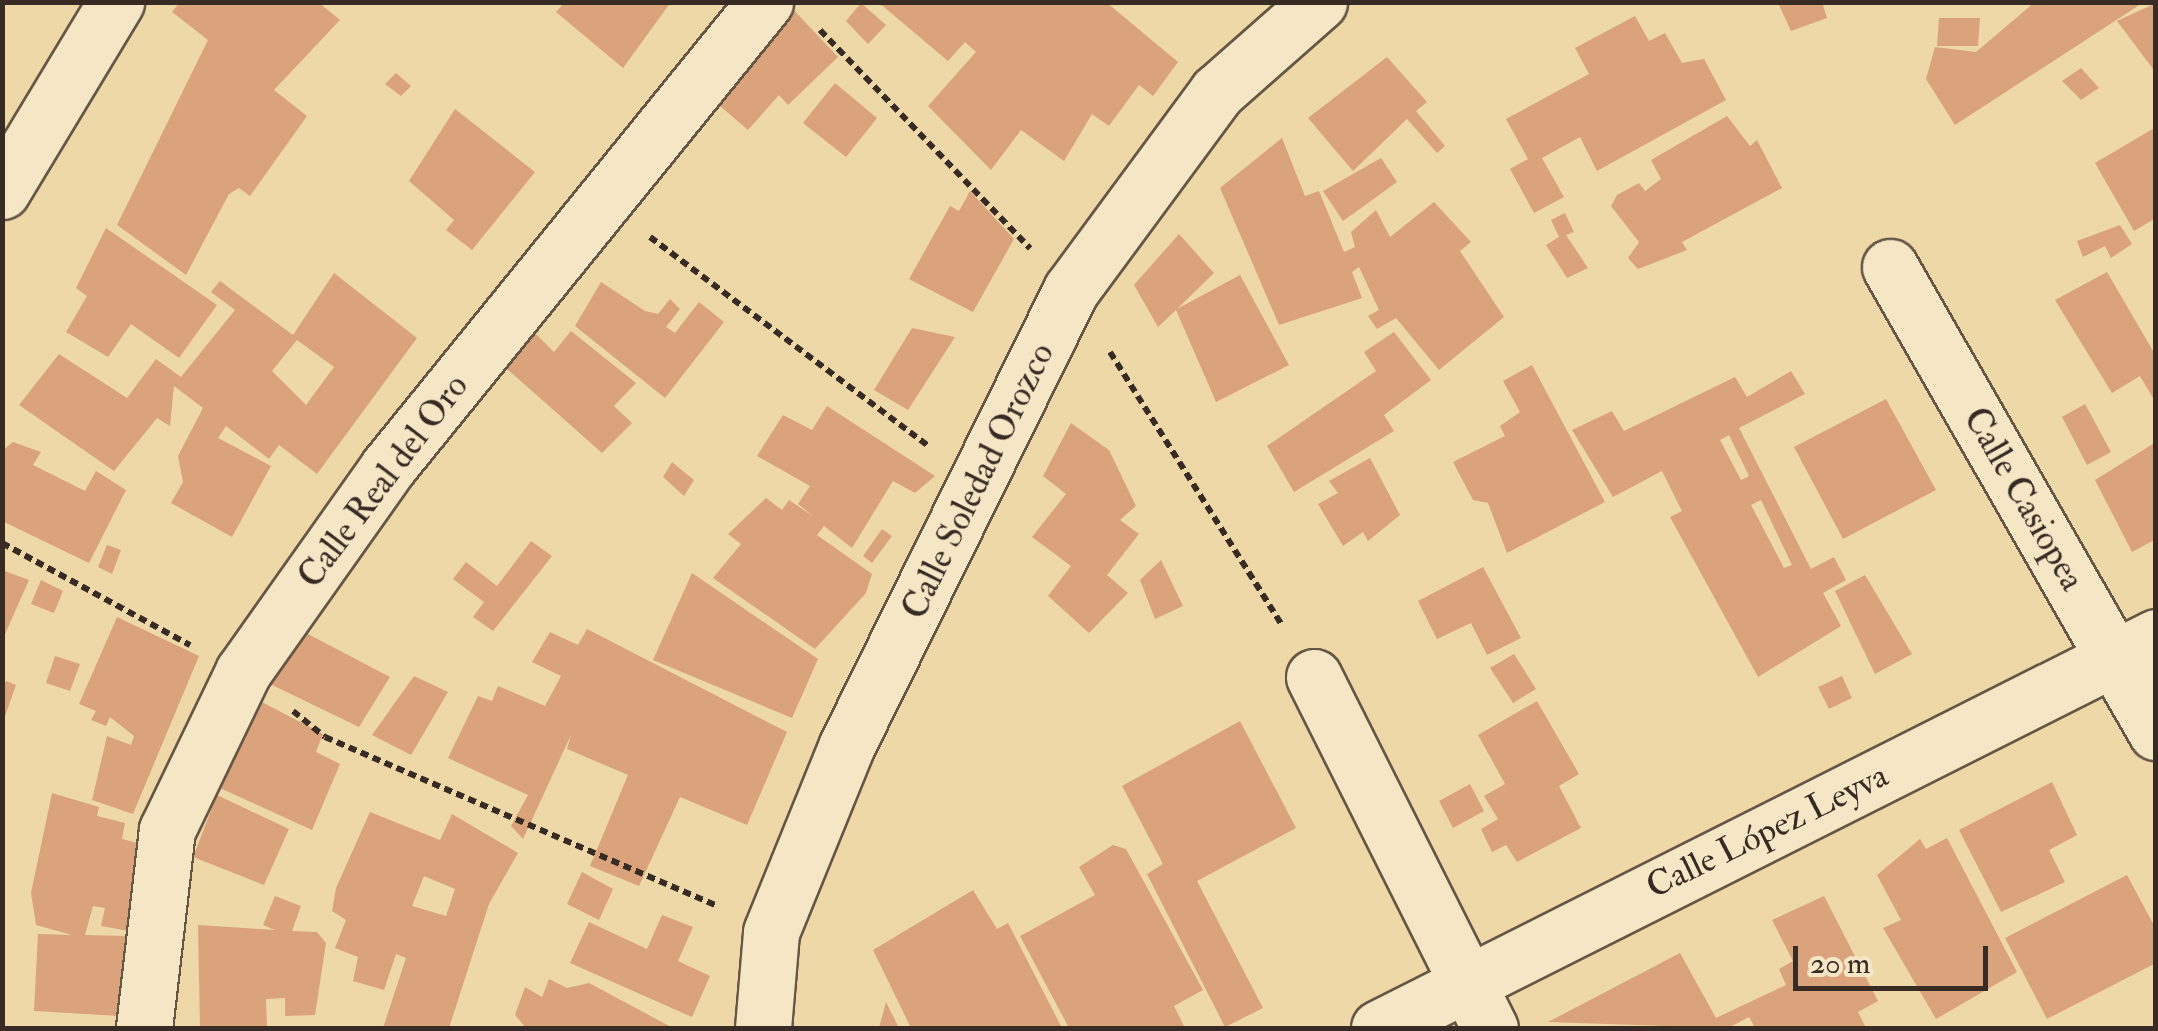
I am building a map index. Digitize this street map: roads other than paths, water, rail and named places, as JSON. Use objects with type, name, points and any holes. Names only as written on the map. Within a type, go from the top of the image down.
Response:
[{"type":"street","points":[[2,191],[116,2]]},
{"type":"street","name":"Calle Soledad Orozco","points":[[764,1028],[770,932],[847,745],[1071,290],[1216,92],[1318,2]]},
{"type":"street","name":"Calle Real del Oro","points":[[144,1028],[167,830],[243,672],[388,468],[602,201],[787,10]]},
{"type":"street","name":"Calle Casiopea","points":[[1890,267],[2136,647],[2156,732]]},
{"type":"street","name":"Calle López Leyva","points":[[1379,1028],[2136,647]]},
{"type":"street","points":[[1314,677],[1490,1028]]}]
